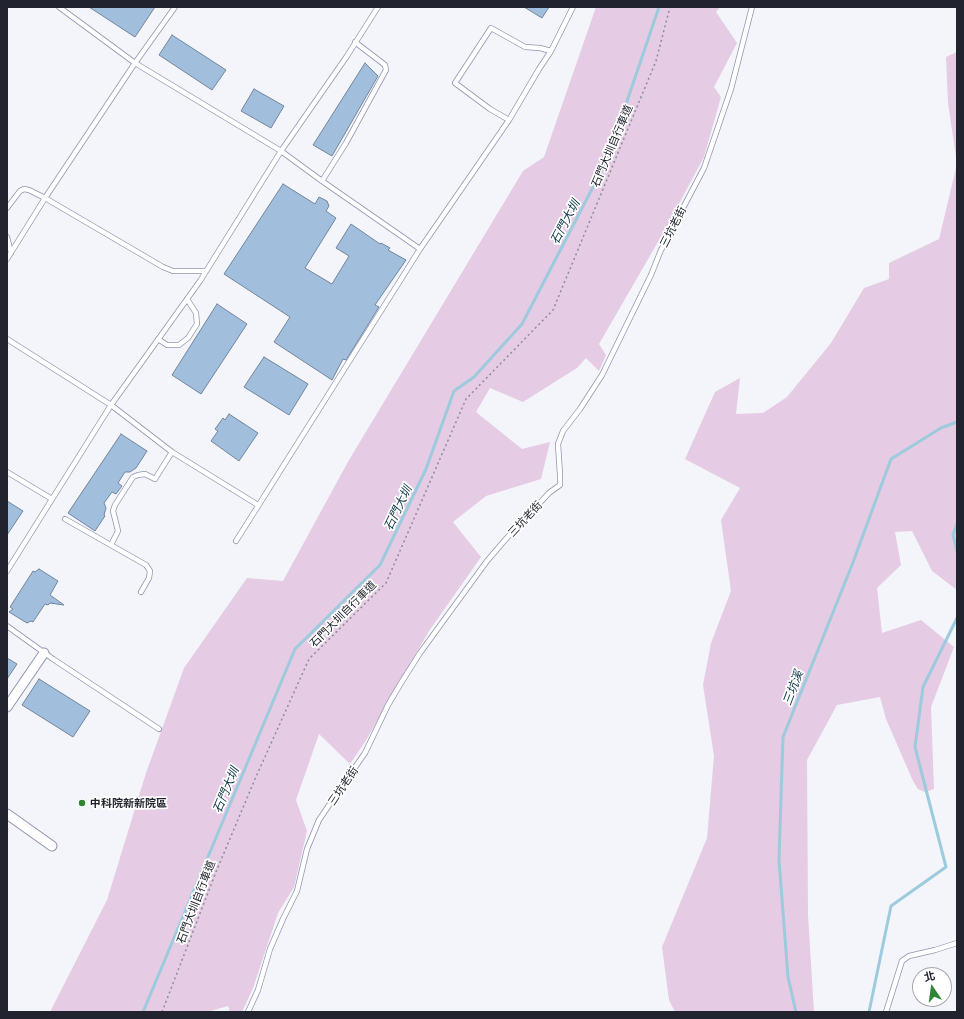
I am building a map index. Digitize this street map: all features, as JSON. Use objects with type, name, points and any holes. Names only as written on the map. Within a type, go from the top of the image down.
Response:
[{"type":"street","points":[[7,707],[44,653]]},
{"type":"street","points":[[7,814],[52,846]]},
{"type":"lane","points":[[59,7],[135,63],[281,151],[322,182],[420,249]]},
{"type":"lane","points":[[7,259],[45,198],[135,63],[175,7]]},
{"type":"lane","points":[[7,571],[111,405],[200,281],[281,151],[347,56],[378,7]]},
{"type":"lane","points":[[236,541],[420,249],[509,120],[551,51],[573,7]]},
{"type":"lane","name":"三坑老街","points":[[248,1012],[258,990],[270,949],[283,918],[297,891],[307,849],[319,820],[365,753],[388,705],[420,653],[487,561],[560,484],[558,444],[563,431],[580,409],[602,375],[651,275],[661,250],[704,168],[731,89],[752,7]]},
{"type":"lane","points":[[509,120],[490,109],[455,83],[491,28],[526,47],[540,48],[551,51]]},
{"type":"lane","points":[[322,182],[346,143],[386,70],[385,65],[355,42]]},
{"type":"lane","points":[[7,208],[20,190],[29,190],[163,267],[173,271],[205,272]]},
{"type":"lane","points":[[7,237],[11,253]]},
{"type":"lane","points":[[158,339],[168,345],[179,345],[188,338],[197,324],[196,313],[187,299]]},
{"type":"lane","points":[[7,339],[111,405],[172,452],[258,505]]},
{"type":"lane","points":[[111,545],[118,531],[113,511],[115,505],[133,477],[145,474],[155,479],[172,452]]},
{"type":"lane","points":[[7,472],[52,499]]},
{"type":"lane","points":[[65,519],[146,565],[150,571],[149,578],[141,592]]},
{"type":"lane","points":[[7,626],[44,653],[159,729]]},
{"type":"lane","points":[[886,1012],[902,961],[909,956],[957,943]]},
{"type":"path","name":"石門大圳自行車道","points":[[162,1012],[219,865],[258,772],[309,659],[386,583],[466,399],[553,310],[656,61],[670,7]]},
{"type":"shaded area","points":[[596,7],[720,7],[716,12],[737,43],[714,87],[721,97],[704,157],[666,228],[599,344],[606,355],[599,371],[586,358],[577,368],[523,402],[490,388],[476,412],[522,449],[550,442],[541,479],[486,496],[453,522],[481,557],[429,631],[365,742],[350,764],[319,734],[296,800],[307,831],[294,887],[278,913],[253,988],[242,1012],[230,1012],[228,1006],[207,1012],[50,1012],[107,900],[146,773],[184,668],[247,578],[283,581],[349,460],[523,171],[544,157]]},
{"type":"shaded area","points":[[957,52],[957,164],[948,103],[946,57]]},
{"type":"shaded area","points":[[957,164],[957,590],[932,571],[912,531],[895,532],[901,565],[877,588],[882,633],[921,620],[954,647],[931,707],[934,789],[925,792],[918,789],[913,781],[886,719],[880,697],[837,705],[807,760],[808,915],[814,1012],[675,1012],[669,1000],[662,947],[707,838],[714,756],[703,685],[711,643],[731,591],[721,520],[740,488],[685,459],[715,392],[740,378],[736,414],[763,413],[787,397],[831,343],[864,288],[889,279],[889,263],[939,239]]},
{"type":"building","points":[[89,7],[155,7],[135,37]]},
{"type":"building","points":[[524,7],[549,7],[542,18]]},
{"type":"building","points":[[172,35],[226,70],[212,90],[159,55]]},
{"type":"building","points":[[365,63],[378,76],[332,156],[313,145]]},
{"type":"building","points":[[254,89],[284,106],[271,128],[241,111]]},
{"type":"building","points":[[283,184],[315,204],[319,197],[327,201],[329,206],[326,211],[336,218],[305,268],[332,284],[349,256],[336,248],[351,224],[380,244],[381,243],[390,248],[388,250],[406,260],[375,305],[379,307],[346,360],[343,359],[332,380],[274,342],[290,317],[224,274]]},
{"type":"building","points":[[217,304],[247,324],[201,394],[172,375]]},
{"type":"building","points":[[264,357],[308,384],[289,415],[244,387]]},
{"type":"building","points":[[229,414],[258,433],[239,461],[211,441],[218,431],[215,429],[223,418],[225,420]]},
{"type":"building","points":[[121,434],[147,451],[136,468],[130,472],[125,472],[118,483],[122,486],[116,494],[112,492],[104,503],[106,508],[105,516],[95,531],[68,513]]},
{"type":"building","points":[[7,501],[23,511],[7,535]]},
{"type":"building","points":[[39,569],[58,581],[50,595],[64,605],[50,603],[48,605],[45,604],[33,622],[31,621],[27,623],[9,612],[13,609],[10,607],[33,571],[35,572]]},
{"type":"building","points":[[7,658],[17,664],[7,679]]},
{"type":"building","points":[[39,679],[90,711],[73,737],[22,705]]},
{"type":"waterway","name":"石門大圳","points":[[143,1012],[295,649],[380,565],[426,469],[454,391],[474,377],[522,324],[607,160],[659,7]]},
{"type":"waterway","name":"三坑溪","points":[[796,1012],[788,977],[779,860],[783,737],[852,565],[891,459],[941,428],[957,422]]},
{"type":"waterway","points":[[957,524],[953,535],[957,551]]},
{"type":"waterway","points":[[869,1012],[891,906],[946,867],[915,747],[923,687],[957,618]]},
{"type":"place","name":"中科院新新院區","points":[[82,803]]}]
